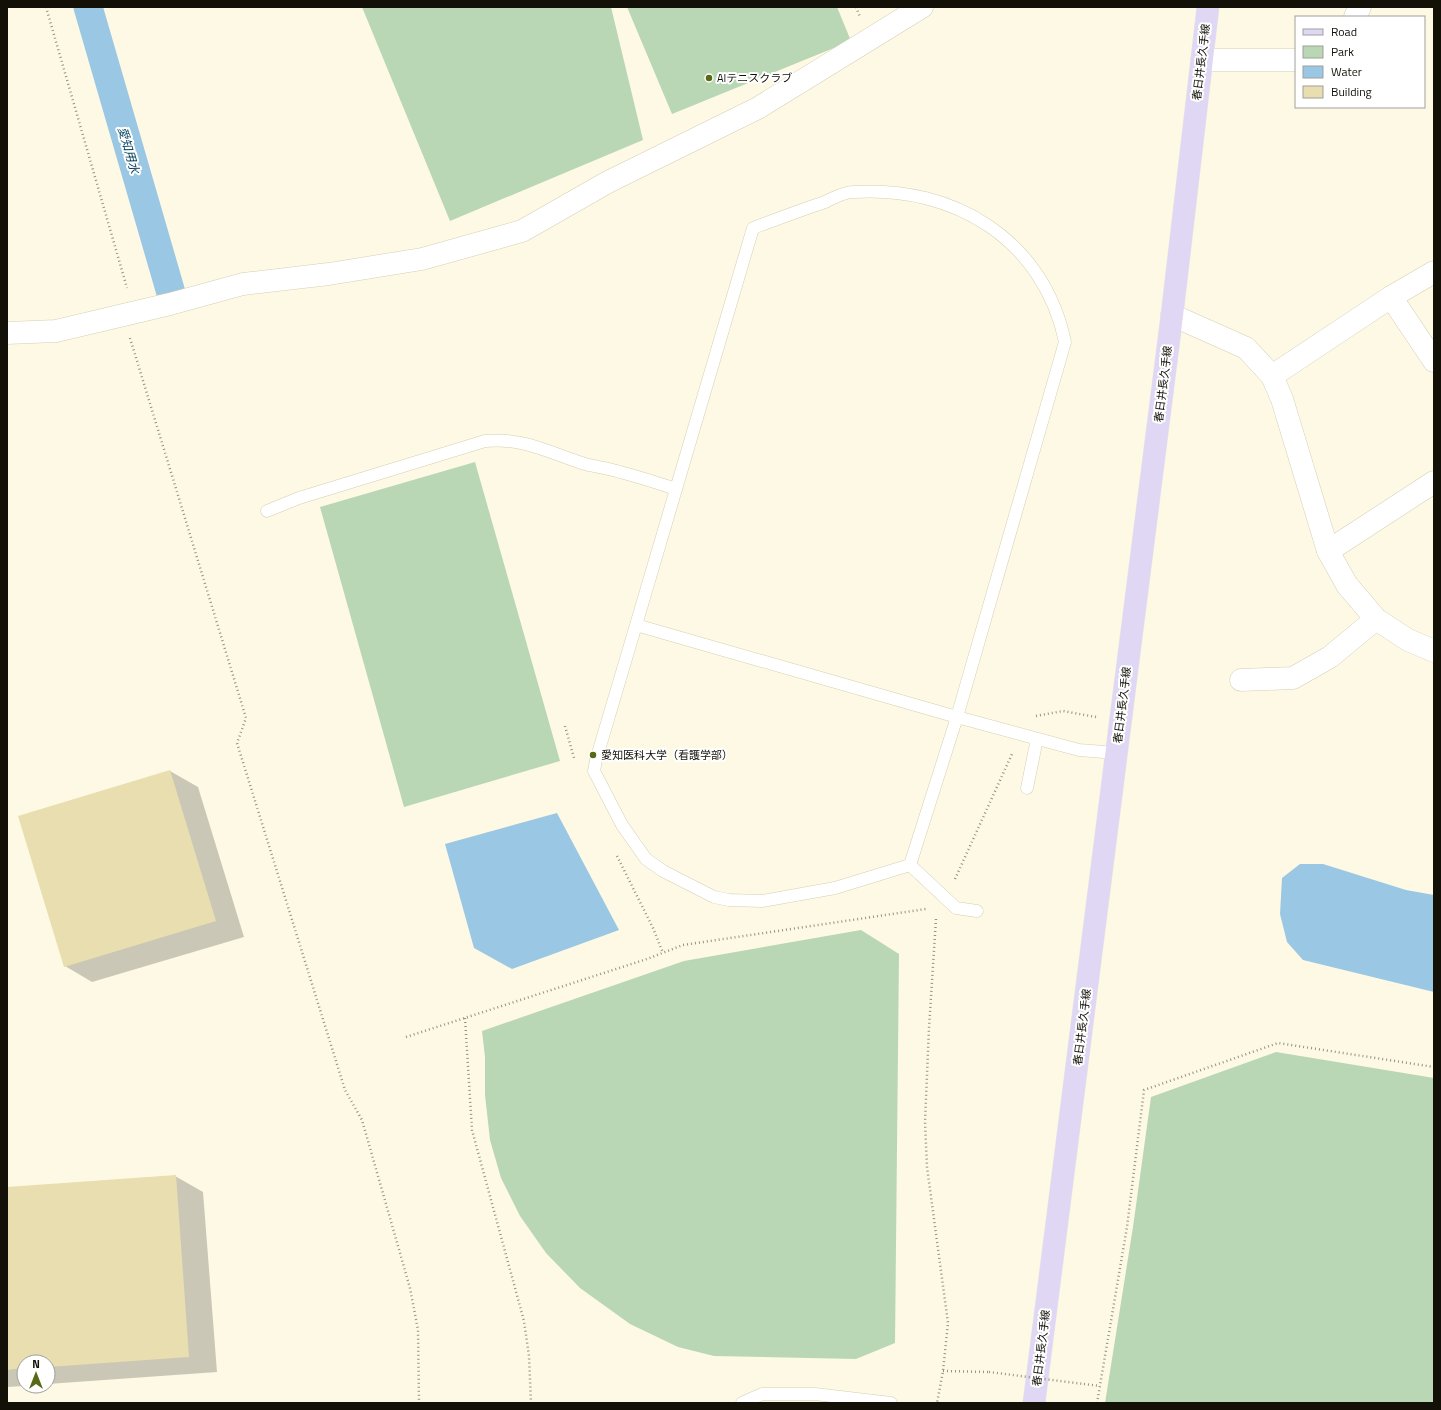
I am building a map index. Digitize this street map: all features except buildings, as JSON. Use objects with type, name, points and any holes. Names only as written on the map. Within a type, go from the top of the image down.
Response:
[{"type":"main road","name":"春日井長久手線","points":[[1034,1403],[1172,315],[1208,7]]},
{"type":"street","points":[[7,333],[56,331],[243,284],[329,274],[422,259],[522,230],[608,182],[758,108],[922,7]]},
{"type":"street","points":[[1356,16],[1360,7]]},
{"type":"street","points":[[1202,60],[1295,60]]},
{"type":"street","points":[[1272,376],[1391,297],[1434,272]]},
{"type":"street","points":[[1391,297],[1434,361]]},
{"type":"street","points":[[1172,315],[1246,348],[1272,376],[1282,399],[1328,551],[1347,585],[1376,619],[1408,640],[1434,651]]},
{"type":"street","points":[[1328,551],[1434,482]]},
{"type":"street","points":[[1241,680],[1293,678],[1330,657],[1376,619]]},
{"type":"lane","points":[[852,192],[902,192],[927,198],[948,204],[985,224],[1022,254],[1042,279],[1060,318],[1065,342],[957,716],[910,865],[835,888],[762,901],[729,900],[714,897],[663,871],[646,859],[622,825],[594,771],[636,624],[754,228],[852,192]]},
{"type":"lane","points":[[267,511],[299,498],[336,486],[484,441],[500,439],[515,441],[557,453],[585,464],[619,471],[676,489]]},
{"type":"lane","points":[[636,624],[1037,739],[1079,750],[1116,753]]},
{"type":"lane","points":[[1027,788],[1037,739]]},
{"type":"lane","points":[[910,865],[956,908],[977,912]]},
{"type":"lane","points":[[742,1403],[762,1394],[815,1394],[891,1403]]},
{"type":"path","points":[[46,7],[128,313],[246,718],[237,743],[345,1090],[362,1120],[410,1288],[418,1330],[419,1403]]},
{"type":"path","points":[[926,910],[936,917],[928,1028],[925,1122],[927,1167],[948,1323],[943,1371],[937,1403]]},
{"type":"path","points":[[465,1018],[472,1130],[524,1321],[529,1356],[531,1403]]},
{"type":"path","points":[[1098,1403],[1126,1227],[1144,1090],[1278,1043],[1434,1067]]},
{"type":"path","points":[[943,1371],[989,1372],[1100,1386]]},
{"type":"green space","points":[[362,7],[611,7],[643,140],[450,221]]},
{"type":"green space","name":"AIテニスクラブ","points":[[627,7],[837,7],[851,41],[672,114]]},
{"type":"green space","points":[[475,462],[560,761],[404,807],[320,507]]},
{"type":"green space","points":[[861,930],[899,954],[895,1343],[856,1359],[714,1356],[678,1347],[630,1324],[580,1288],[546,1253],[520,1216],[501,1178],[490,1140],[485,1095],[485,1057],[482,1031],[684,961]]},
{"type":"green space","points":[[1276,1052],[1434,1078],[1434,1403],[1105,1403],[1133,1227],[1151,1097]]},
{"type":"water","points":[[557,813],[619,930],[512,969],[474,948],[445,844]]},
{"type":"water","points":[[1300,864],[1323,864],[1406,890],[1434,895],[1434,992],[1303,960],[1287,942],[1280,914],[1282,878]]},
{"type":"waterway","name":"愛知用水","points":[[88,7],[171,293]]},
{"type":"place","name":"AIテニスクラブ","points":[[709,78]]},
{"type":"place","name":"愛知医科大学（看護学部）","points":[[593,755]]}]
